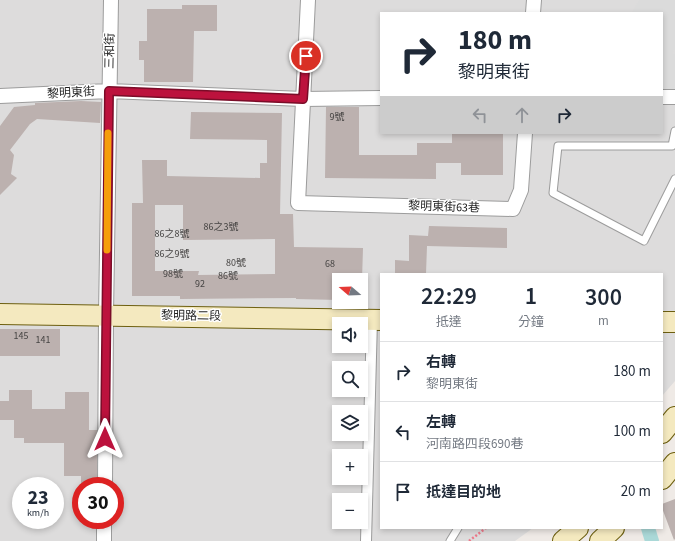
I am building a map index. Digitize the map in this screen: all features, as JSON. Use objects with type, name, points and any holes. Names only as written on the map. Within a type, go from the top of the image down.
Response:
[{"type":"main road","name":"黎明路二段","points":[[0,314],[376,320]]},
{"type":"main road","points":[[663,322],[675,322]]},
{"type":"main road","points":[[663,432],[675,417]]},
{"type":"main road","points":[[663,478],[675,463]]},
{"type":"main road","points":[[563,541],[577,529]]},
{"type":"main road","points":[[600,541],[613,529]]},
{"type":"street","name":"三和街","points":[[105,477],[111,0]]},
{"type":"street","points":[[303,99],[308,0]]},
{"type":"street","points":[[533,12],[534,0]]},
{"type":"street","name":"黎明東街","points":[[0,96],[109,91],[303,99],[380,98]]},
{"type":"street","points":[[663,97],[675,96]]},
{"type":"street","name":"黎明東街63巷","points":[[303,99],[298,203],[513,209],[521,190],[525,134]]},
{"type":"street","points":[[366,541],[376,320]]},
{"type":"street","points":[[104,529],[104,541]]},
{"type":"lane","points":[[675,131],[673,148],[558,146],[553,193],[644,241],[675,179]]},
{"type":"lane","points":[[450,541],[457,529]]},
{"type":"path","points":[[469,541],[485,529]]},
{"type":"shaded area","points":[[0,0],[675,0],[675,381],[663,395],[663,273],[380,273],[380,529],[532,529],[515,541],[0,541]]},
{"type":"shaded area","points":[[639,0],[675,0],[675,48],[672,53],[675,54],[675,91],[663,91],[663,12],[633,12]]},
{"type":"building","points":[[182,5],[217,5],[217,31],[194,31],[193,82],[144,82],[144,60],[139,60],[139,41],[147,41],[147,9],[182,9]]},
{"type":"building","points":[[81,101],[101,102],[100,123],[37,119],[30,124],[10,150],[14,155],[11,174],[17,178],[0,195],[0,126],[14,107],[35,105],[35,103]]},
{"type":"building","points":[[326,107],[359,107],[359,155],[417,155],[417,143],[452,143],[452,134],[503,134],[503,175],[461,175],[461,163],[436,163],[436,179],[325,178]]},
{"type":"building","points":[[191,112],[282,113],[280,214],[293,214],[294,247],[363,248],[362,273],[332,273],[332,300],[296,298],[180,299],[180,296],[132,296],[132,203],[143,203],[142,160],[167,160],[167,176],[260,178],[260,163],[267,163],[267,140],[190,139]],"holes":[[[155,205],[183,205],[183,240],[275,239],[275,274],[198,275],[199,271],[155,271]]]},
{"type":"building","points":[[429,226],[507,228],[507,248],[427,246],[426,273],[395,273],[395,260],[409,261],[409,235],[428,236]]},
{"type":"building","points":[[0,329],[60,329],[60,356],[0,356]]},
{"type":"building","points":[[9,390],[32,390],[32,409],[65,409],[65,392],[89,392],[89,430],[97,430],[97,477],[64,476],[64,443],[24,443],[24,438],[14,438],[14,420],[0,420],[0,401],[9,401]]},
{"type":"building","points":[[675,499],[674,540],[663,511],[663,504]]},
{"type":"waterway","points":[[648,529],[652,541]]},
{"type":"slow traffic","points":[[107,250],[108,133]]},
{"type":"route","points":[[105,439],[109,91],[303,99],[306,56]]}]
